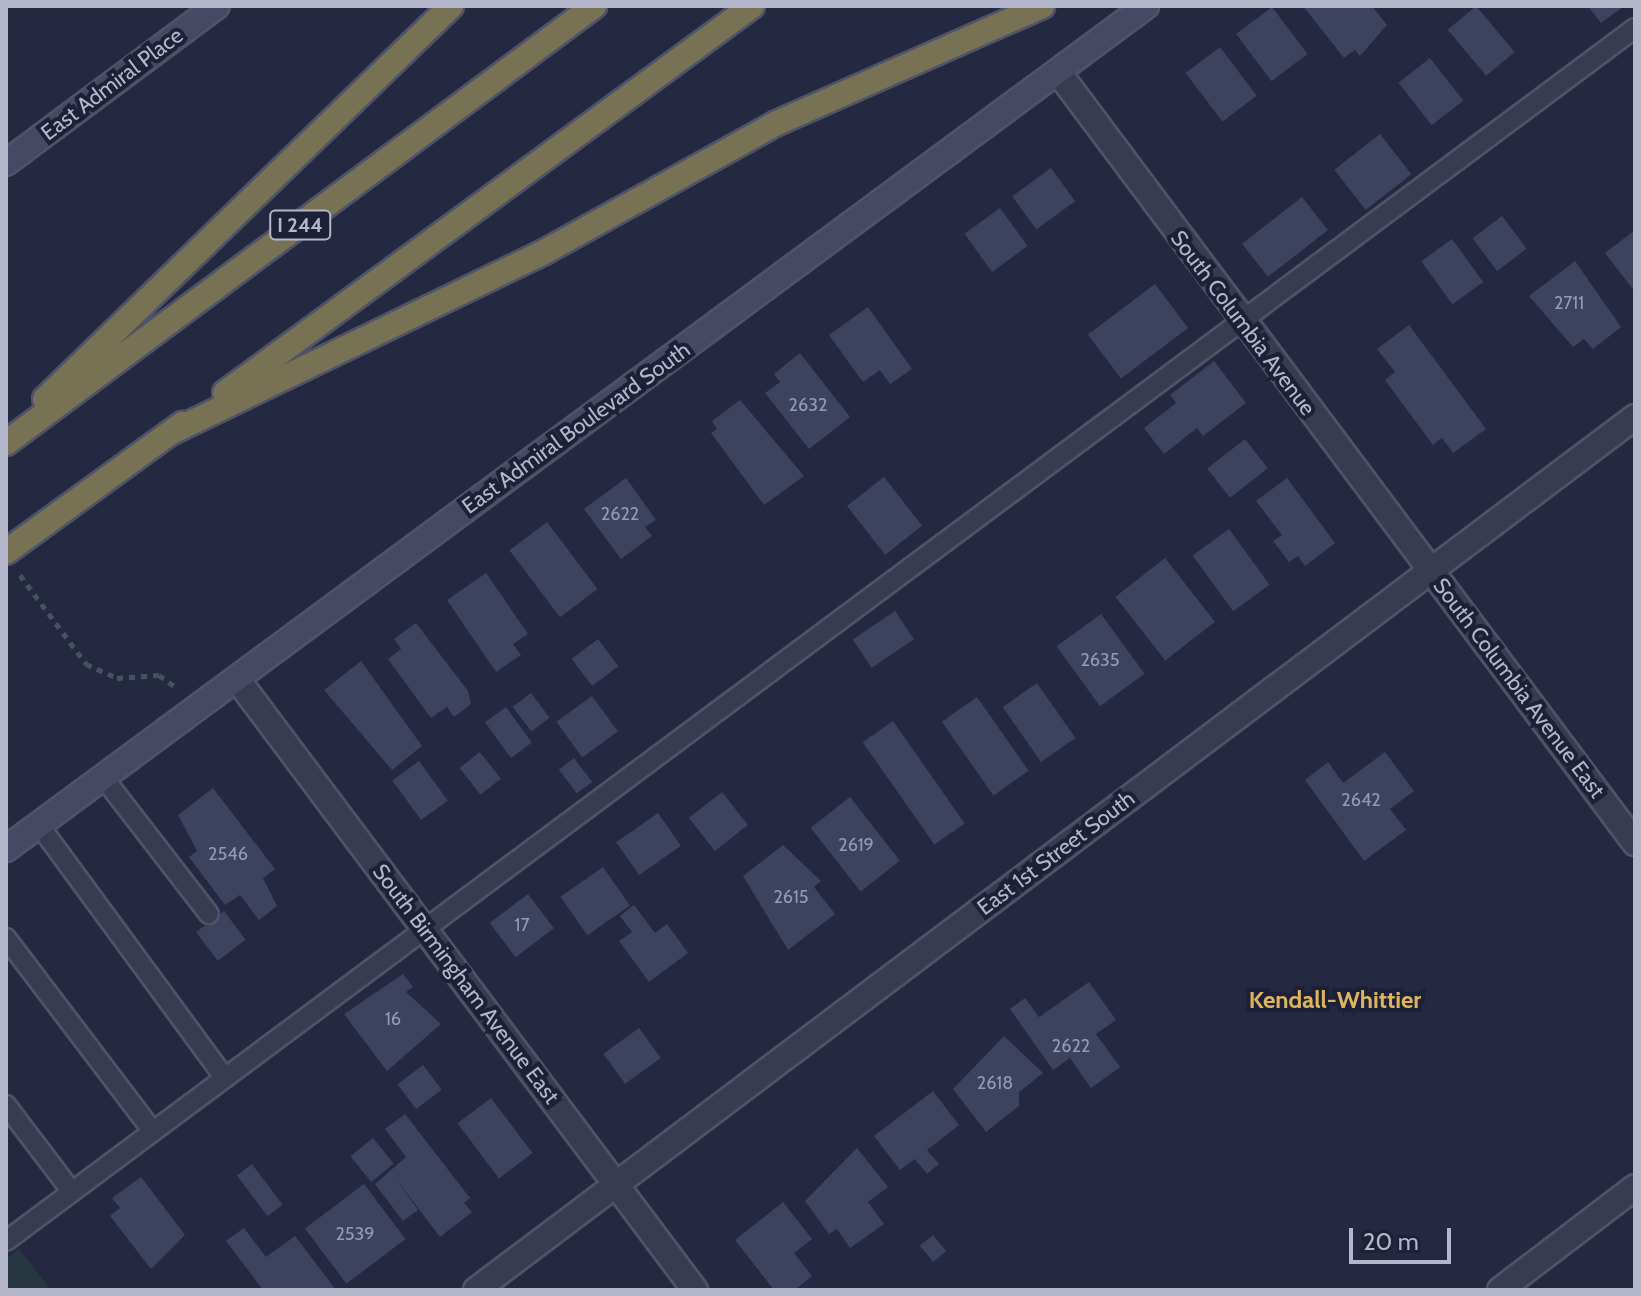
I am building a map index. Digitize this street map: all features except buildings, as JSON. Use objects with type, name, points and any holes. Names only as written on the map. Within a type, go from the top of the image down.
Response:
[{"type":"highway","points":[[6,437],[451,6]]},
{"type":"highway","name":"I 244","points":[[6,443],[594,6]]},
{"type":"highway","points":[[10,560],[172,432],[752,6]]},
{"type":"highway","points":[[172,432],[546,251],[777,123],[1042,6]]},
{"type":"main road","name":"East Admiral Place","points":[[6,163],[217,6]]},
{"type":"main road","name":"East Admiral Boulevard South","points":[[6,849],[1146,6]]},
{"type":"street","name":"South Columbia Avenue","points":[[1058,72],[1241,321],[1432,571]]},
{"type":"street","name":"East 1st Street South","points":[[476,1290],[1635,417]]},
{"type":"street","name":"South Columbia Avenue East","points":[[1432,571],[1635,843]]},
{"type":"street","name":"South Birmingham Avenue East","points":[[237,679],[695,1290]]},
{"type":"street","points":[[1500,1290],[1635,1187]]},
{"type":"lane","points":[[6,1241],[1635,28]]},
{"type":"lane","points":[[103,777],[209,914]]},
{"type":"lane","points":[[39,825],[225,1078]]},
{"type":"lane","points":[[6,938],[153,1132]]},
{"type":"lane","points":[[6,1105],[72,1192]]},
{"type":"path","points":[[10,560],[86,664],[117,678],[159,675],[178,688]]},
{"type":"shaded area","points":[[19,1249],[51,1290],[6,1290],[6,1259]]},
{"type":"district","name":"Kendall-Whittier","points":[[1335,1000]]}]
